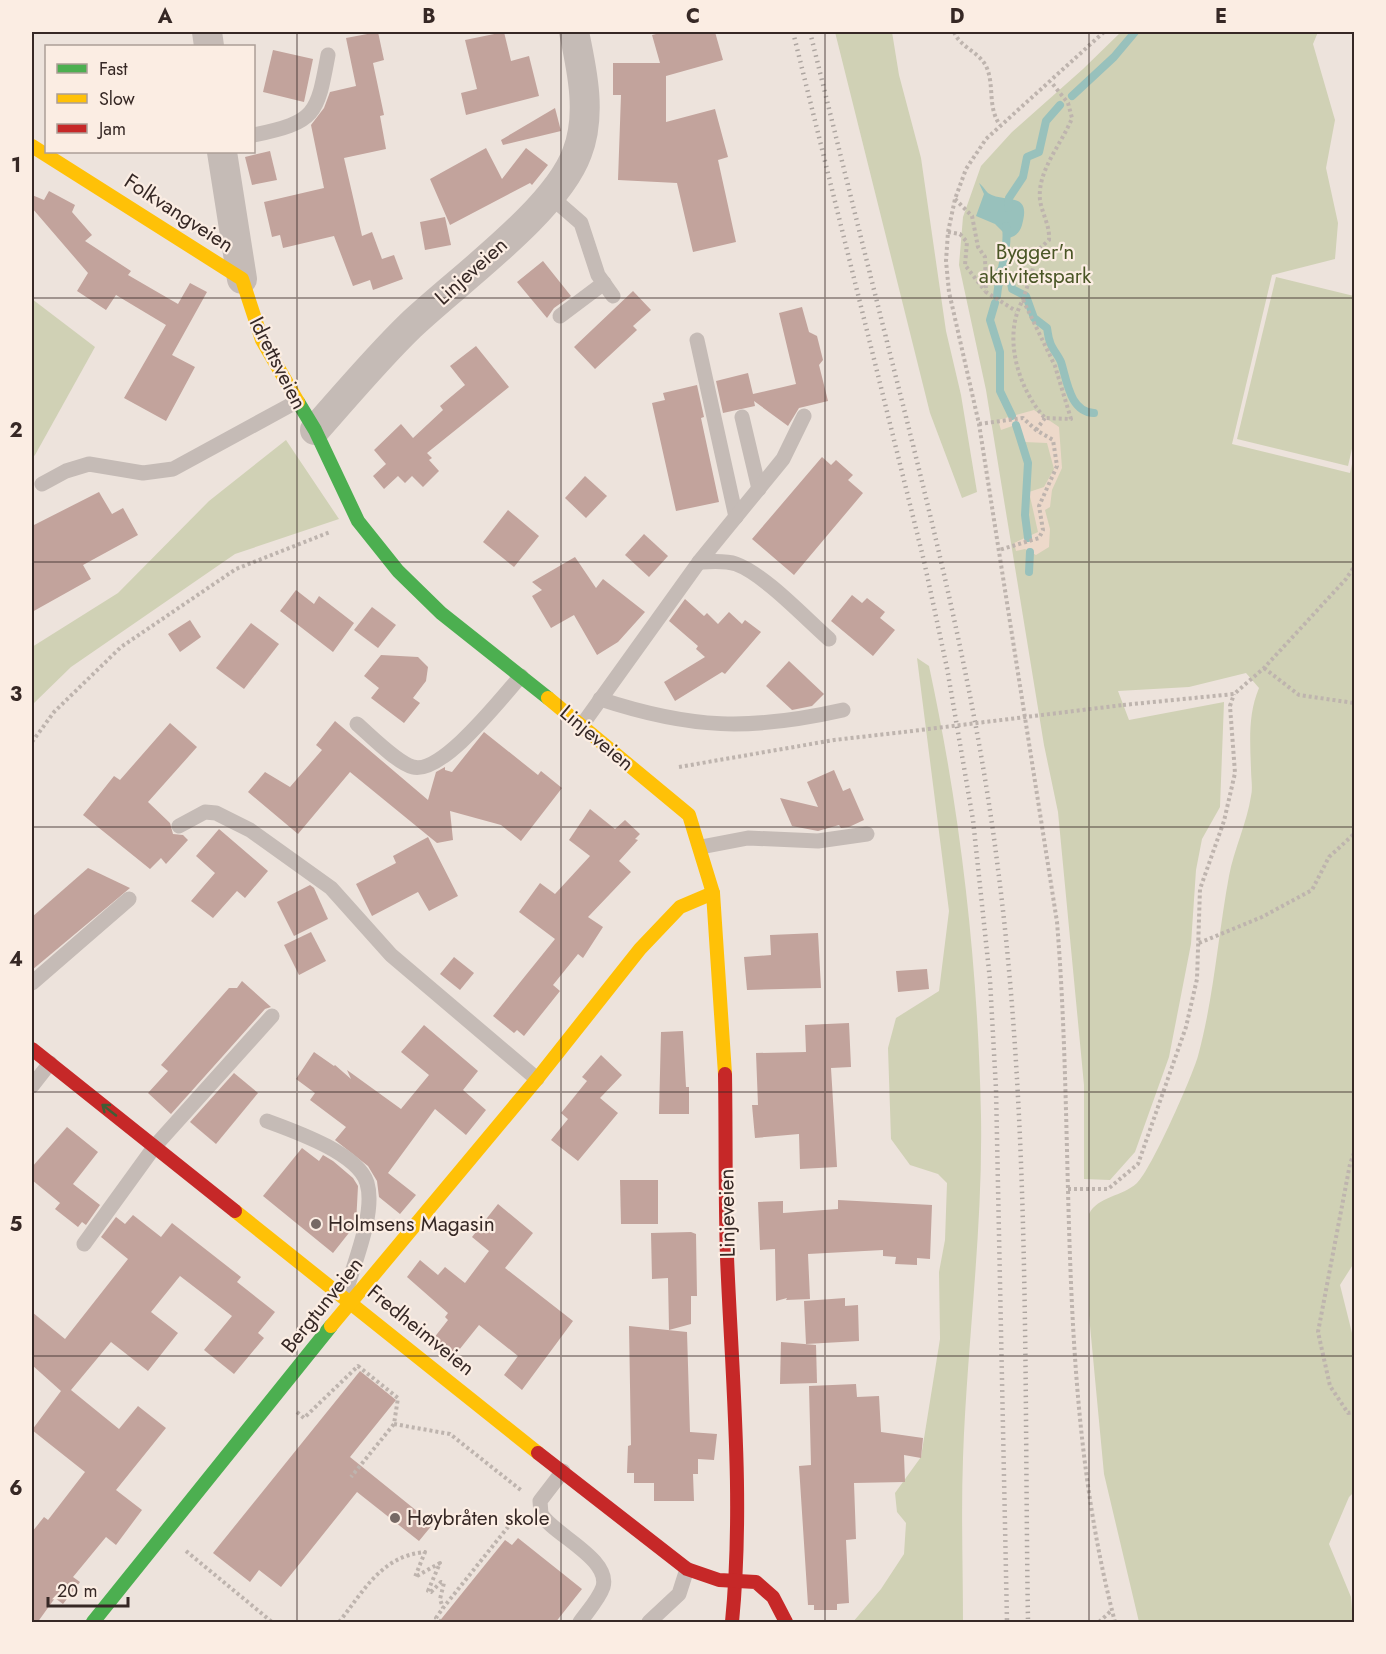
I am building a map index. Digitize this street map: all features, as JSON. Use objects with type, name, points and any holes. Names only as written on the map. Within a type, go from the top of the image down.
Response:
[{"type":"street","name":"Linjeveien","points":[[574,32],[581,68],[584,126],[578,152],[566,177],[550,196],[409,327],[315,430],[358,521],[398,571],[441,613],[582,724],[689,815],[701,847],[713,893],[725,1040],[727,1253],[737,1464],[736,1581],[732,1623]]},
{"type":"street","name":"Folkvangveien","points":[[32,146],[242,279]]},
{"type":"street","name":"Idrettsveien","points":[[222,153],[242,279],[262,340],[296,402],[315,430]]},
{"type":"street","name":"Bergtunveien","points":[[93,1623],[275,1395],[348,1298],[537,1080],[661,926],[680,907],[713,893]]},
{"type":"street","name":"Fredheimveien","points":[[32,1049],[348,1298],[671,1559],[687,1569],[719,1580],[756,1582],[765,1587],[786,1623]]},
{"type":"lane","points":[[255,135],[294,124],[316,109],[328,55]]},
{"type":"lane","points":[[550,196],[581,224],[598,274],[613,296]]},
{"type":"lane","points":[[560,316],[604,283]]},
{"type":"lane","points":[[698,340],[736,516]]},
{"type":"lane","points":[[42,484],[66,471],[89,464],[143,473],[173,469],[296,402]]},
{"type":"lane","points":[[582,724],[699,562],[783,459],[804,416]]},
{"type":"lane","points":[[742,417],[759,489]]},
{"type":"lane","points":[[699,562],[722,561],[736,564],[752,573],[829,639]]},
{"type":"lane","points":[[357,724],[408,766],[421,768],[449,753],[521,676]]},
{"type":"lane","points":[[600,699],[665,718],[720,726],[792,721],[843,710]]},
{"type":"lane","points":[[179,826],[205,812],[216,813],[268,843],[331,888],[391,956],[537,1080]]},
{"type":"lane","points":[[701,847],[748,838],[818,841],[867,834]]},
{"type":"lane","points":[[32,982],[129,899]]},
{"type":"lane","points":[[84,1244],[155,1146],[272,1016]]},
{"type":"lane","points":[[32,1086],[50,1063]]},
{"type":"lane","points":[[267,1121],[332,1149],[357,1167],[367,1181],[368,1213],[348,1298]]},
{"type":"lane","points":[[562,1471],[540,1501],[544,1519],[595,1562],[602,1572],[602,1589],[580,1623]]},
{"type":"lane","points":[[649,1623],[680,1594],[687,1569]]},
{"type":"path","points":[[954,32],[965,47],[986,65],[994,116],[1000,125]]},
{"type":"path","points":[[1104,32],[986,139],[966,169],[955,199],[948,232],[946,261],[949,292],[979,424],[1057,922],[1062,986],[1068,1189],[1081,1434],[1092,1514],[1115,1623]]},
{"type":"path","points":[[1023,300],[1055,366],[1071,419],[1045,418],[1035,407],[1026,391],[1016,359],[1013,330],[1016,311],[1023,300],[1039,249],[1049,240],[1050,227],[1040,200],[1043,176],[1072,118],[1068,103],[1051,82]]},
{"type":"path","points":[[955,199],[972,216],[978,247],[985,257],[986,292]]},
{"type":"path","points":[[948,232],[960,234],[967,242],[965,265],[986,292],[1016,311]]},
{"type":"path","points":[[979,424],[1023,418],[1036,430],[1053,440],[1057,466],[1039,506],[1043,530],[1040,538],[999,550]]},
{"type":"path","points":[[1036,430],[1045,418]]},
{"type":"path","points":[[32,742],[54,712],[121,647],[236,569],[358,521]]},
{"type":"path","points":[[1068,1189],[1108,1189],[1138,1164],[1186,1027],[1197,979],[1200,889],[1224,821],[1235,773],[1230,706],[1234,694],[1264,668],[1346,579],[1354,567]]},
{"type":"path","points":[[1264,668],[1299,695],[1354,703]]},
{"type":"path","points":[[649,781],[665,771],[688,765],[834,740],[1234,694]]},
{"type":"path","points":[[1199,944],[1262,916],[1312,890],[1329,857],[1354,834]]},
{"type":"path","points":[[1354,1153],[1318,1332],[1330,1386],[1348,1413],[1354,1412]]},
{"type":"path","points":[[275,1395],[304,1418],[358,1366],[398,1398],[394,1425],[351,1477]]},
{"type":"path","points":[[394,1425],[450,1434],[469,1447],[505,1480],[540,1501]]},
{"type":"path","points":[[441,1623],[436,1618],[443,1608],[508,1527],[518,1522]]},
{"type":"path","points":[[164,1533],[272,1623]]},
{"type":"path","points":[[339,1623],[384,1566],[399,1556],[411,1553],[425,1552],[415,1576],[440,1563],[428,1591],[431,1592],[439,1583],[444,1583],[440,1599],[443,1608]]},
{"type":"path","points":[[1099,1623],[1112,1610]]},
{"type":"green space","points":[[835,32],[892,32],[899,75],[921,158],[946,331],[961,395],[977,492],[962,498],[930,413]]},
{"type":"green space","name":"Bygger'n aktivitetspark","points":[[1121,32],[1318,32],[1313,44],[1335,120],[1326,168],[1338,223],[1335,259],[1272,275],[1232,444],[1350,473],[1354,455],[1354,1263],[1340,1285],[1354,1341],[1354,1492],[1349,1497],[1329,1544],[1351,1597],[1353,1622],[1139,1622],[1104,1474],[1089,1315],[1089,1214],[1104,1200],[1131,1188],[1143,1175],[1152,1161],[1198,1056],[1208,1011],[1229,876],[1252,793],[1250,728],[1259,688],[1246,673],[1189,687],[1118,691],[1129,720],[1224,702],[1220,807],[1202,839],[1196,870],[1191,944],[1169,1057],[1135,1152],[1110,1180],[1084,1179],[1084,1085],[1058,812],[1044,745],[986,390],[959,265],[963,217],[981,166],[1012,132]]},
{"type":"green space","points":[[1276,277],[1354,296],[1354,440],[1348,466],[1237,439]]},
{"type":"green space","points":[[32,299],[95,347],[32,458]]},
{"type":"green space","points":[[286,440],[339,519],[235,554],[71,667],[32,705],[32,647],[118,593],[209,501]]},
{"type":"green space","points":[[917,658],[929,666],[959,834],[972,946],[979,1059],[980,1202],[963,1458],[963,1622],[853,1622],[881,1589],[904,1554],[906,1523],[897,1512],[895,1493],[921,1457],[940,1339],[939,1272],[945,1240],[947,1183],[938,1174],[910,1165],[891,1139],[888,1048],[896,1018],[939,991],[949,911]]},
{"type":"shaded area","points":[[1034,410],[1059,427],[1062,468],[1052,490],[1050,507],[1045,510],[1050,529],[1049,547],[1036,555],[1025,549],[1016,551],[1014,543],[1038,532],[1029,492],[1044,487],[1054,469],[1047,443],[1024,442],[1018,424],[1001,430],[998,420]]},
{"type":"water","points":[[979,183],[988,193],[1020,202],[1024,214],[1022,225],[1016,235],[1009,238],[995,224],[976,216],[984,194]]},
{"type":"building","points":[[378,32],[384,60],[373,63],[384,115],[380,116],[386,149],[344,158],[362,236],[372,232],[382,259],[394,255],[403,279],[373,290],[370,280],[353,286],[334,236],[283,248],[280,235],[272,237],[264,202],[324,188],[311,125],[324,108],[330,92],[356,86],[346,38]]},
{"type":"building","points":[[504,32],[511,61],[529,56],[539,96],[466,115],[461,93],[477,89],[465,40]]},
{"type":"building","points":[[664,32],[715,32],[723,60],[666,76],[666,122],[715,109],[728,157],[718,160],[736,242],[693,252],[677,183],[618,180],[621,95],[613,95],[613,63],[660,63],[652,35]]},
{"type":"building","points":[[273,50],[313,59],[304,102],[263,92]]},
{"type":"building","points":[[555,108],[561,131],[503,145],[501,140]]},
{"type":"building","points":[[486,148],[502,179],[526,148],[548,165],[532,185],[530,183],[450,225],[430,179]]},
{"type":"building","points":[[270,151],[277,180],[252,185],[245,157]]},
{"type":"building","points":[[49,191],[75,205],[72,212],[92,235],[85,241],[131,271],[128,275],[178,304],[190,283],[207,292],[172,355],[195,367],[166,421],[124,398],[166,325],[116,295],[106,310],[77,291],[88,273],[32,208],[32,195],[44,200]]},
{"type":"building","points":[[445,217],[451,245],[425,250],[420,222]]},
{"type":"building","points":[[543,261],[571,296],[554,308],[547,318],[517,282]]},
{"type":"building","points":[[633,291],[651,310],[633,326],[637,330],[595,369],[574,347]]},
{"type":"building","points":[[802,307],[809,332],[817,336],[823,360],[819,365],[828,401],[799,408],[788,426],[754,401],[755,406],[723,413],[716,381],[748,373],[753,394],[796,384],[779,313]]},
{"type":"building","points":[[476,346],[509,387],[427,453],[432,458],[429,460],[439,471],[423,487],[412,476],[405,483],[398,476],[384,489],[373,476],[386,464],[374,450],[401,424],[413,438],[443,410],[440,406],[465,385],[450,366]]},
{"type":"building","points":[[697,385],[704,417],[701,418],[719,502],[676,511],[652,403],[665,400],[663,393]]},
{"type":"building","points":[[822,457],[831,465],[836,460],[853,475],[848,480],[863,493],[794,575],[752,539]]},
{"type":"building","points":[[585,476],[607,496],[586,518],[565,498]]},
{"type":"building","points":[[99,492],[112,514],[123,508],[138,535],[83,565],[91,579],[32,612],[32,526]]},
{"type":"building","points":[[508,510],[539,536],[514,567],[483,542]]},
{"type":"building","points":[[644,534],[668,556],[649,577],[625,555]]},
{"type":"building","points":[[575,557],[596,588],[603,579],[645,612],[618,642],[597,655],[574,615],[551,628],[532,596],[542,590],[532,582]]},
{"type":"building","points":[[296,590],[314,604],[319,596],[354,623],[333,652],[280,611]]},
{"type":"building","points":[[852,595],[862,603],[867,598],[885,612],[880,618],[895,630],[873,656],[831,621]]},
{"type":"building","points":[[685,599],[704,616],[707,613],[718,624],[729,612],[742,624],[745,620],[761,632],[725,674],[722,672],[675,701],[664,682],[705,657],[696,649],[698,646],[669,621]]},
{"type":"building","points":[[372,607],[396,625],[378,648],[354,630]]},
{"type":"building","points":[[190,620],[201,637],[180,652],[168,634]]},
{"type":"building","points":[[251,623],[279,644],[244,689],[216,668]]},
{"type":"building","points":[[381,655],[418,657],[428,667],[426,681],[413,698],[420,703],[404,723],[371,698],[379,688],[364,676]]},
{"type":"building","points":[[789,661],[824,694],[812,706],[792,710],[766,686]]},
{"type":"building","points":[[335,721],[428,800],[436,772],[445,767],[445,770],[452,772],[484,732],[538,775],[541,771],[562,788],[521,841],[501,825],[450,811],[453,840],[437,843],[350,772],[298,834],[248,792],[265,772],[290,787],[322,750],[316,745]]},
{"type":"building","points":[[170,723],[197,747],[148,802],[170,823],[173,834],[183,835],[188,840],[166,864],[161,858],[150,869],[83,815],[114,776],[120,780]]},
{"type":"building","points":[[834,770],[843,791],[850,788],[864,820],[849,827],[841,828],[839,825],[818,831],[792,826],[780,798],[818,807],[807,782]]},
{"type":"building","points":[[590,809],[615,829],[625,820],[640,834],[635,839],[638,840],[619,861],[631,872],[588,917],[603,927],[583,958],[578,954],[553,985],[560,991],[524,1036],[517,1030],[514,1033],[493,1016],[555,939],[519,912],[540,883],[555,894],[590,856],[569,840]]},
{"type":"building","points":[[219,829],[268,871],[245,898],[237,891],[213,918],[191,901],[215,873],[196,856]]},
{"type":"building","points":[[428,837],[458,896],[429,911],[418,892],[372,916],[356,884],[396,863],[393,856]]},
{"type":"building","points":[[88,868],[130,888],[32,970],[32,917]]},
{"type":"building","points":[[310,885],[314,888],[328,919],[294,936],[277,902]]},
{"type":"building","points":[[311,932],[326,961],[299,975],[284,945]]},
{"type":"building","points":[[818,933],[821,988],[747,990],[744,957],[771,955],[770,935]]},
{"type":"building","points":[[454,957],[474,973],[460,990],[440,974]]},
{"type":"building","points":[[927,969],[929,989],[898,992],[896,971]]},
{"type":"building","points":[[242,981],[271,1007],[265,1009],[171,1114],[148,1093],[168,1071],[161,1065],[229,988],[237,988]]},
{"type":"building","points":[[849,1023],[851,1067],[831,1068],[837,1167],[800,1169],[799,1134],[755,1138],[752,1105],[758,1105],[756,1053],[806,1052],[805,1025]]},
{"type":"building","points":[[424,1025],[478,1071],[463,1090],[486,1110],[466,1135],[435,1109],[388,1173],[416,1195],[400,1214],[379,1197],[377,1181],[368,1166],[335,1140],[346,1127],[310,1100],[315,1093],[296,1079],[314,1052],[335,1065],[351,1079],[347,1070],[401,1109],[429,1075],[401,1052]]},
{"type":"building","points":[[683,1031],[686,1087],[689,1087],[689,1114],[659,1114],[661,1032]]},
{"type":"building","points":[[601,1055],[622,1075],[600,1098],[618,1113],[578,1161],[551,1140],[568,1119],[561,1113],[587,1081],[582,1077]]},
{"type":"building","points":[[234,1073],[258,1093],[216,1144],[190,1122]]},
{"type":"building","points":[[67,1127],[98,1152],[73,1184],[100,1205],[86,1225],[82,1222],[78,1227],[55,1209],[60,1203],[32,1180],[32,1167]]},
{"type":"building","points":[[302,1148],[319,1161],[323,1155],[333,1161],[353,1178],[358,1186],[356,1224],[333,1253],[263,1196]]},
{"type":"building","points":[[620,1180],[658,1180],[658,1224],[621,1224]]},
{"type":"building","points":[[838,1200],[932,1205],[930,1259],[917,1258],[917,1265],[895,1264],[896,1257],[883,1256],[883,1250],[808,1254],[810,1299],[786,1300],[787,1298],[776,1301],[775,1249],[760,1250],[758,1202],[783,1201],[783,1213],[838,1209]]},
{"type":"building","points":[[498,1204],[533,1233],[505,1268],[573,1321],[522,1390],[504,1375],[518,1356],[479,1325],[451,1360],[430,1343],[448,1320],[445,1317],[448,1313],[407,1277],[420,1260],[438,1275],[445,1267],[465,1283],[489,1251],[472,1237]]},
{"type":"building","points":[[133,1215],[161,1237],[172,1223],[241,1277],[237,1282],[275,1312],[258,1333],[264,1338],[234,1374],[204,1350],[232,1316],[180,1276],[151,1312],[178,1333],[148,1371],[111,1342],[71,1390],[119,1429],[138,1406],[166,1428],[116,1490],[142,1510],[116,1545],[106,1537],[73,1577],[80,1582],[63,1604],[55,1598],[37,1623],[32,1623],[32,1532],[44,1517],[48,1520],[85,1472],[32,1430],[61,1391],[32,1365],[32,1312],[65,1339],[128,1259],[101,1237],[116,1217],[125,1224]]},
{"type":"building","points":[[691,1232],[696,1234],[697,1296],[691,1296],[691,1324],[669,1330],[668,1278],[652,1279],[651,1233]]},
{"type":"building","points":[[845,1298],[845,1306],[858,1305],[859,1341],[806,1344],[804,1301]]},
{"type":"building","points":[[629,1326],[687,1332],[690,1432],[717,1434],[714,1460],[698,1459],[698,1474],[693,1474],[694,1501],[654,1501],[654,1483],[634,1483],[634,1473],[627,1473],[628,1446],[631,1445]]},
{"type":"building","points":[[781,1342],[816,1345],[817,1383],[780,1384]]},
{"type":"building","points":[[360,1371],[396,1400],[350,1457],[433,1524],[419,1541],[357,1492],[281,1587],[259,1570],[250,1582],[213,1553]]},
{"type":"building","points":[[856,1384],[857,1397],[879,1396],[881,1432],[923,1438],[921,1458],[904,1455],[905,1482],[854,1483],[856,1539],[846,1540],[849,1603],[837,1604],[837,1610],[814,1610],[814,1605],[808,1605],[799,1466],[811,1465],[809,1386]]},
{"type":"building","points":[[518,1538],[582,1589],[555,1623],[438,1623],[505,1540],[512,1545]]},
{"type":"waterway","points":[[1072,96],[1114,57],[1135,32]]},
{"type":"waterway","points":[[1008,208],[1009,198],[1023,177],[1027,157],[1039,152],[1046,121],[1060,105]]},
{"type":"waterway","points":[[997,296],[1005,253],[1006,226]]},
{"type":"waterway","points":[[1000,271],[1010,276],[1012,289],[1026,296],[1034,318],[1047,328],[1051,345],[1061,362],[1075,401],[1086,411],[1094,413]]},
{"type":"waterway","points":[[995,303],[990,320],[1000,352],[1000,391],[1012,416]]},
{"type":"waterway","points":[[1016,425],[1028,463],[1025,515],[1028,538]]},
{"type":"waterway","points":[[1029,572],[1030,552]]},
{"type":"railway","points":[[793,32],[924,561],[947,668],[973,820],[990,980],[996,1089],[1007,1622]]},
{"type":"railway","points":[[810,32],[945,580],[981,753],[998,869],[1016,1057],[1024,1245],[1028,1622]]},
{"type":"traffic: fast","points":[[298,402],[315,430],[358,521],[398,571],[441,613],[548,698]]},
{"type":"traffic: fast","points":[[93,1622],[331,1326]]},
{"type":"traffic: slow","points":[[32,146],[242,279],[262,340],[298,402]]},
{"type":"traffic: slow","points":[[548,698],[689,815],[713,893],[725,1074]]},
{"type":"traffic: slow","points":[[331,1326],[537,1079],[640,949],[680,907],[713,893]]},
{"type":"traffic: slow","points":[[235,1211],[538,1453]]},
{"type":"traffic: jam","points":[[32,1049],[235,1211]]},
{"type":"traffic: jam","points":[[725,1074],[727,1257],[737,1485],[732,1622]]},
{"type":"traffic: jam","points":[[538,1453],[687,1569],[719,1580],[756,1582],[773,1597],[786,1622]]},
{"type":"place","name":"Holmsens Magasin","points":[[316,1224]]},
{"type":"place","name":"Høybråten skole","points":[[395,1518]]}]
